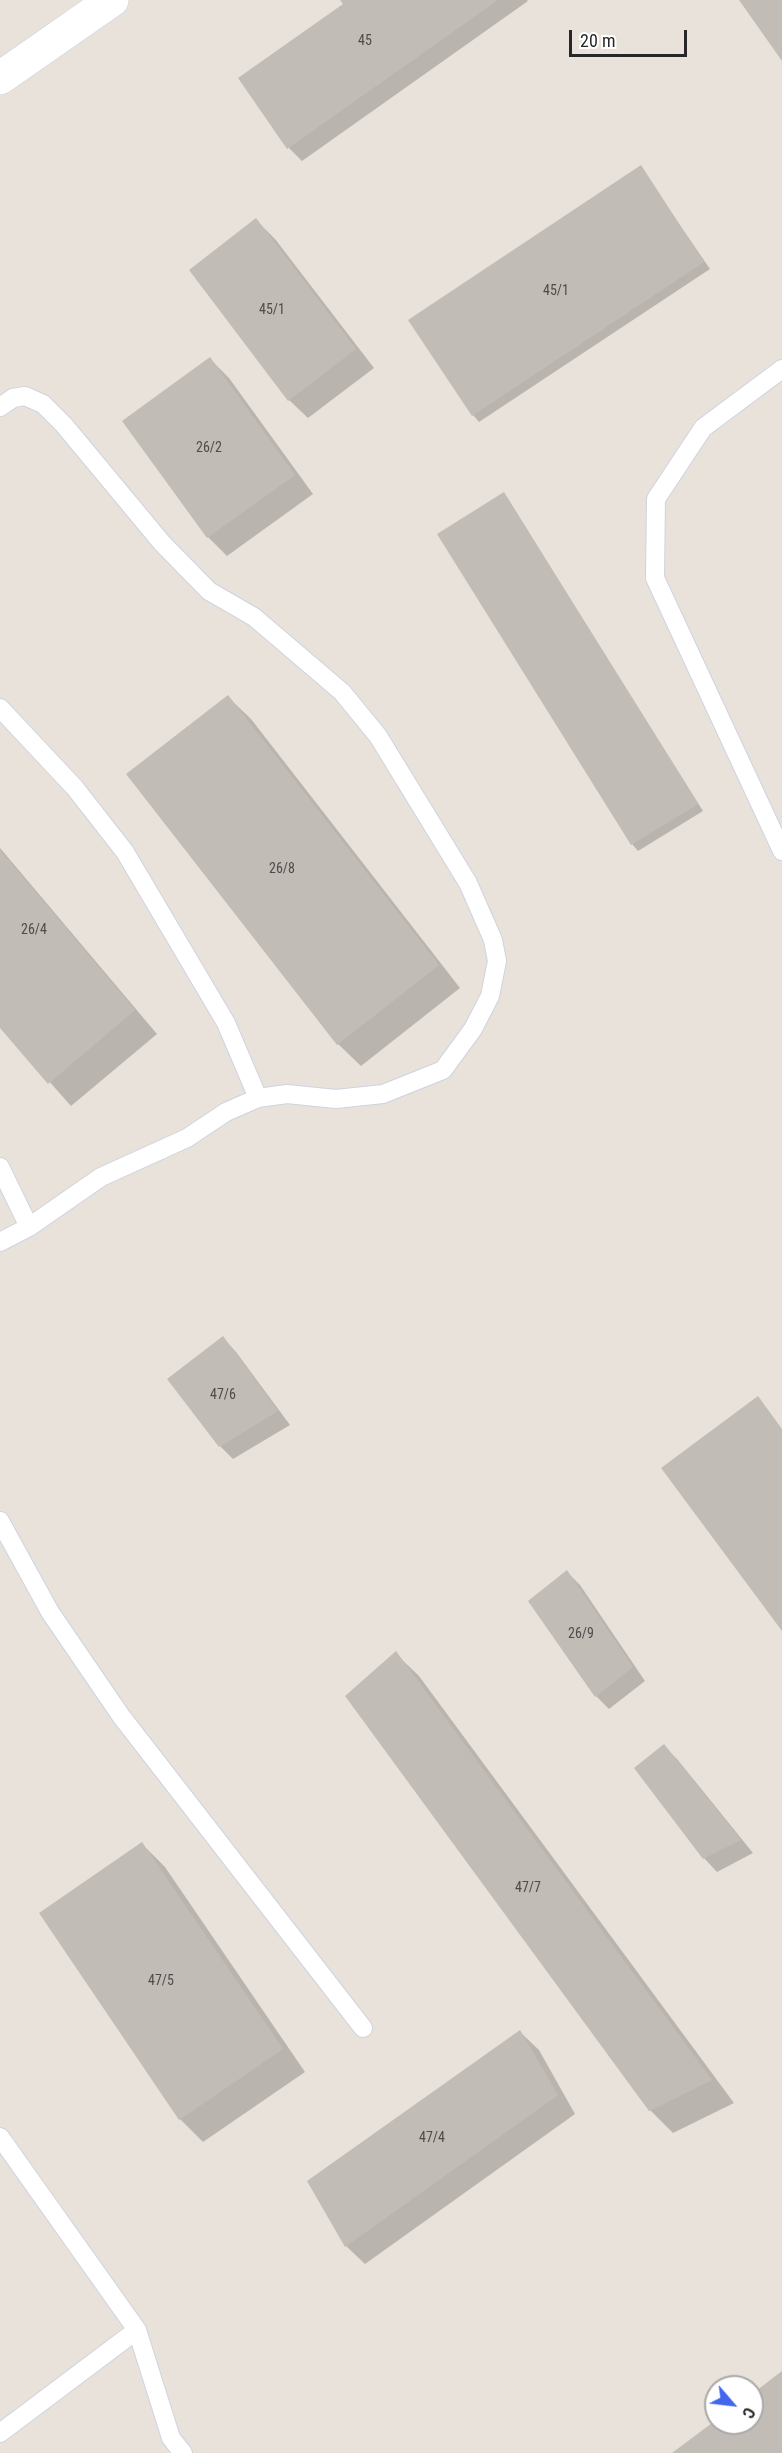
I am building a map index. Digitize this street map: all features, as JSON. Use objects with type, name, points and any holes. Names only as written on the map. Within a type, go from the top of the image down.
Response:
[{"type":"main road","points":[[0,78],[112,0]]},
{"type":"lane","points":[[782,369],[703,428],[656,499],[655,578],[782,851]]},
{"type":"lane","points":[[0,407],[13,398],[25,396],[43,404],[64,424],[162,543],[209,591],[254,617],[342,692],[378,736],[468,883],[493,940],[497,961],[490,996],[473,1029],[443,1070],[383,1094],[336,1099],[287,1094],[258,1098],[226,1112],[188,1138],[101,1177],[29,1227],[0,1242]]},
{"type":"lane","points":[[0,708],[75,788],[125,852],[226,1023],[258,1098]]},
{"type":"lane","points":[[0,1167],[29,1227]]},
{"type":"lane","points":[[0,1521],[50,1612],[121,1716],[363,2028]]},
{"type":"lane","points":[[0,2137],[137,2330],[171,2438],[183,2453]]},
{"type":"lane","points":[[0,2433],[137,2330]]},
{"type":"building","points":[[340,0],[498,0],[287,149],[238,78],[343,4]]},
{"type":"building","points":[[739,0],[782,0],[782,61]]},
{"type":"building","points":[[641,165],[704,262],[472,416],[408,320]]},
{"type":"building","points":[[256,218],[356,349],[288,401],[189,270]]},
{"type":"building","points":[[210,357],[295,475],[207,538],[122,421]]},
{"type":"building","points":[[504,492],[698,804],[631,845],[437,534]]},
{"type":"building","points":[[228,695],[439,965],[337,1045],[126,774]]},
{"type":"building","points":[[0,850],[135,1010],[48,1084],[0,1028]]},
{"type":"building","points":[[223,1336],[278,1411],[219,1447],[167,1379]]},
{"type":"building","points":[[758,1396],[782,1429],[782,1631],[661,1468]]},
{"type":"building","points":[[567,1570],[633,1667],[595,1697],[528,1601]]},
{"type":"building","points":[[396,1651],[712,2080],[649,2111],[345,1696]]},
{"type":"building","points":[[664,1744],[741,1840],[703,1859],[634,1768]]},
{"type":"building","points":[[142,1842],[283,2049],[179,2120],[39,1913]]},
{"type":"building","points":[[520,2030],[558,2095],[345,2247],[307,2181]]},
{"type":"building","points":[[782,2371],[782,2453],[672,2453],[704,2429],[704,2435],[764,2435],[764,2385]]}]
